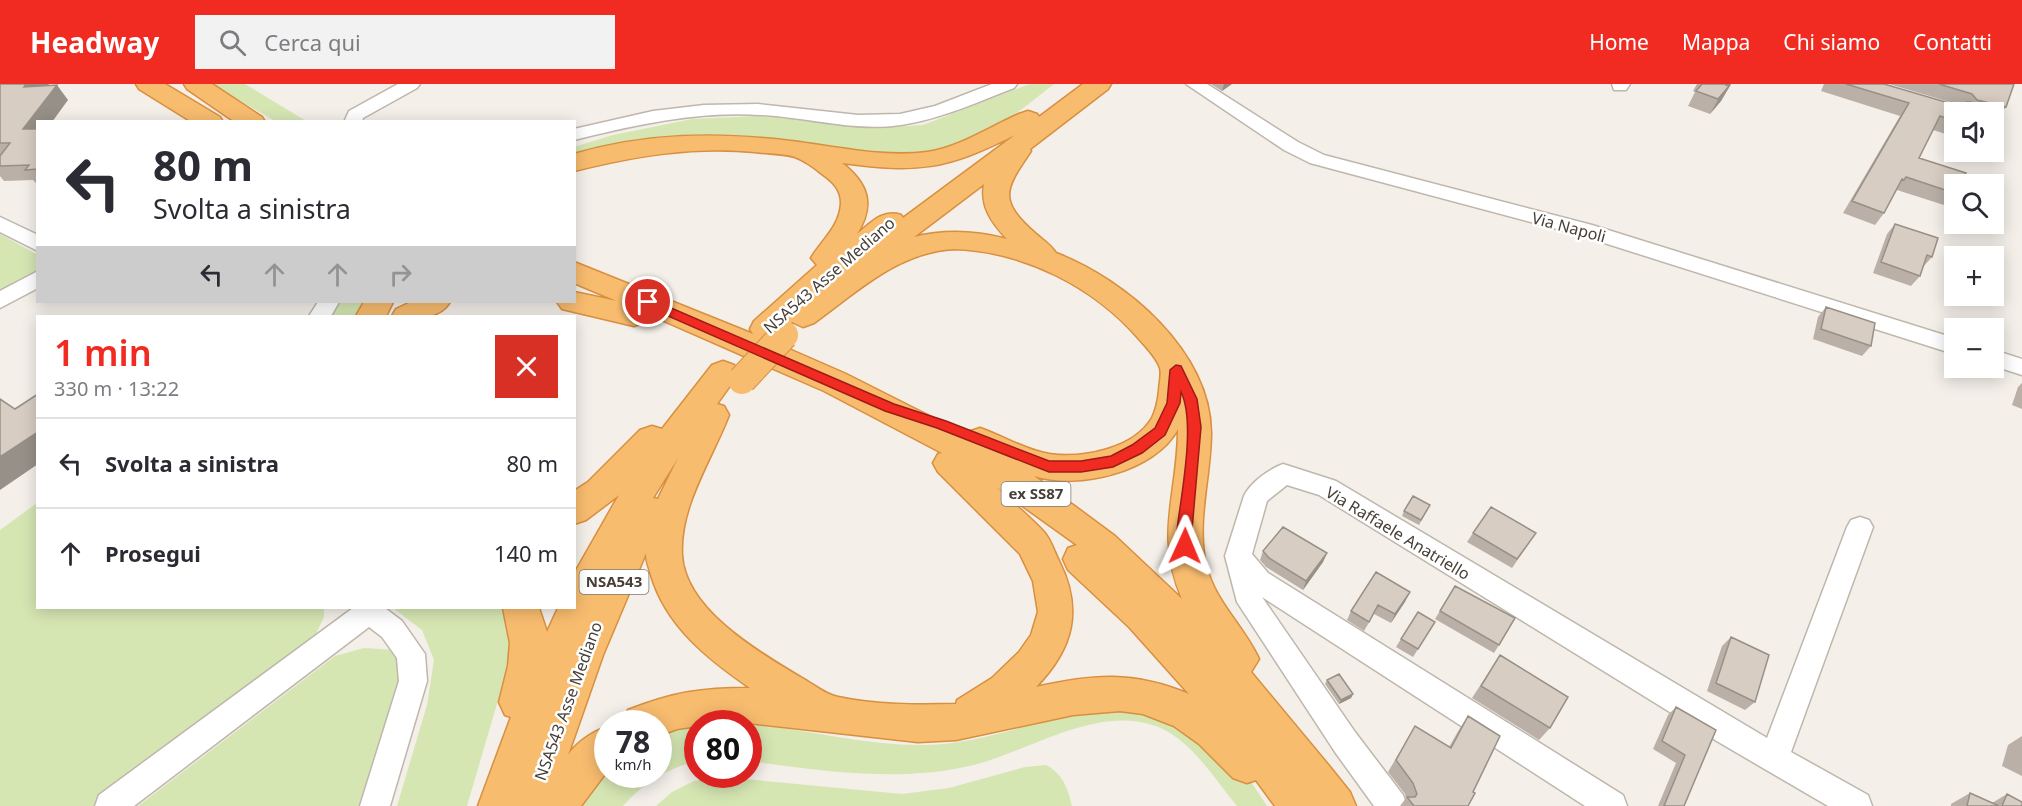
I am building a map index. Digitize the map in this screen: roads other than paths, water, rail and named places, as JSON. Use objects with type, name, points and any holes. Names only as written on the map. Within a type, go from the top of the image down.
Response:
[{"type":"highway","points":[[129,84],[202,117]]},
{"type":"highway","points":[[148,84],[202,117]]},
{"type":"highway","points":[[196,84],[250,120]]},
{"type":"highway","name":"NSA543 Asse Mediano","points":[[784,327],[1036,122],[1076,84]]},
{"type":"highway","name":"NSA543 Asse Mediano","points":[[576,605],[615,528],[663,451],[732,376],[784,327],[872,236],[1036,122],[1099,84]]},
{"type":"highway","points":[[576,162],[613,153],[679,143],[715,142],[758,144],[799,151],[888,160],[928,160],[972,146],[997,132],[1036,122]]},
{"type":"highway","points":[[1036,122],[999,177],[995,195],[1000,214],[1016,232],[1048,259]]},
{"type":"highway","points":[[576,180],[587,172],[646,148]]},
{"type":"highway","points":[[784,327],[794,292],[839,241],[853,220],[856,197],[844,178],[827,164],[799,151]]},
{"type":"highway","points":[[784,327],[899,252],[926,243],[953,239],[980,242],[1048,259],[1106,291],[1132,313],[1153,334],[1170,356],[1191,399],[1195,427],[1185,530],[1186,562],[1199,600],[1226,642],[1287,717],[1317,762],[1342,806]]},
{"type":"highway","points":[[576,258],[641,308],[950,463],[1014,505],[1063,542],[1114,586],[1190,665],[1223,704],[1300,806]]},
{"type":"highway","name":"ex SS87","points":[[576,273],[641,308],[890,408],[970,451],[1030,490],[1080,527],[1133,573],[1245,691],[1335,806]]},
{"type":"highway","name":"ex SS87","points":[[576,291],[641,308]]},
{"type":"highway","points":[[576,302],[641,308]]},
{"type":"highway","points":[[409,315],[433,303]]},
{"type":"highway","points":[[890,408],[942,424],[1049,467],[1081,467],[1113,461],[1137,449],[1161,431],[1173,403],[1176,370]]},
{"type":"highway","points":[[576,509],[600,492],[691,399],[732,376]]},
{"type":"highway","name":"NSA543 Asse Mediano","points":[[530,806],[597,621],[620,569],[660,493],[713,415],[732,376]]},
{"type":"highway","points":[[713,415],[665,524],[663,556],[674,589],[691,615],[719,645],[750,668],[827,713]]},
{"type":"highway","points":[[950,463],[1033,544],[1051,581],[1056,612],[1048,641],[1033,664],[1006,691],[957,722]]},
{"type":"highway","points":[[493,806],[528,662],[528,623],[521,609]]},
{"type":"highway","name":"NSA543 Asse Mediano","points":[[499,806],[574,609]]},
{"type":"highway","points":[[672,713],[692,708],[729,706],[827,713],[872,722],[918,724],[957,722],[1017,712],[1100,693],[1143,696],[1185,710],[1221,736],[1284,806]]},
{"type":"highway","points":[[556,806],[594,755]]},
{"type":"street","points":[[354,120],[355,115],[411,84]]},
{"type":"street","points":[[576,134],[628,120],[674,112],[728,107],[897,120],[933,113],[1008,84]]},
{"type":"street","name":"Via Napoli","points":[[1195,84],[1291,146],[1317,159],[1585,230],[1944,343]]},
{"type":"street","points":[[0,224],[36,243]]},
{"type":"street","points":[[0,301],[36,279]]},
{"type":"street","points":[[2004,361],[2022,367]]},
{"type":"street","name":"Via Raffaele Anatriello","points":[[1238,556],[1256,496],[1283,474],[1327,488],[1857,806]]},
{"type":"street","points":[[1774,758],[1860,527]]},
{"type":"street","points":[[1238,556],[1250,602],[1345,742],[1392,806]]},
{"type":"street","points":[[1238,556],[1259,581],[1612,806]]},
{"type":"street","points":[[110,806],[368,609],[392,629],[411,654],[413,681],[375,806]]}]
